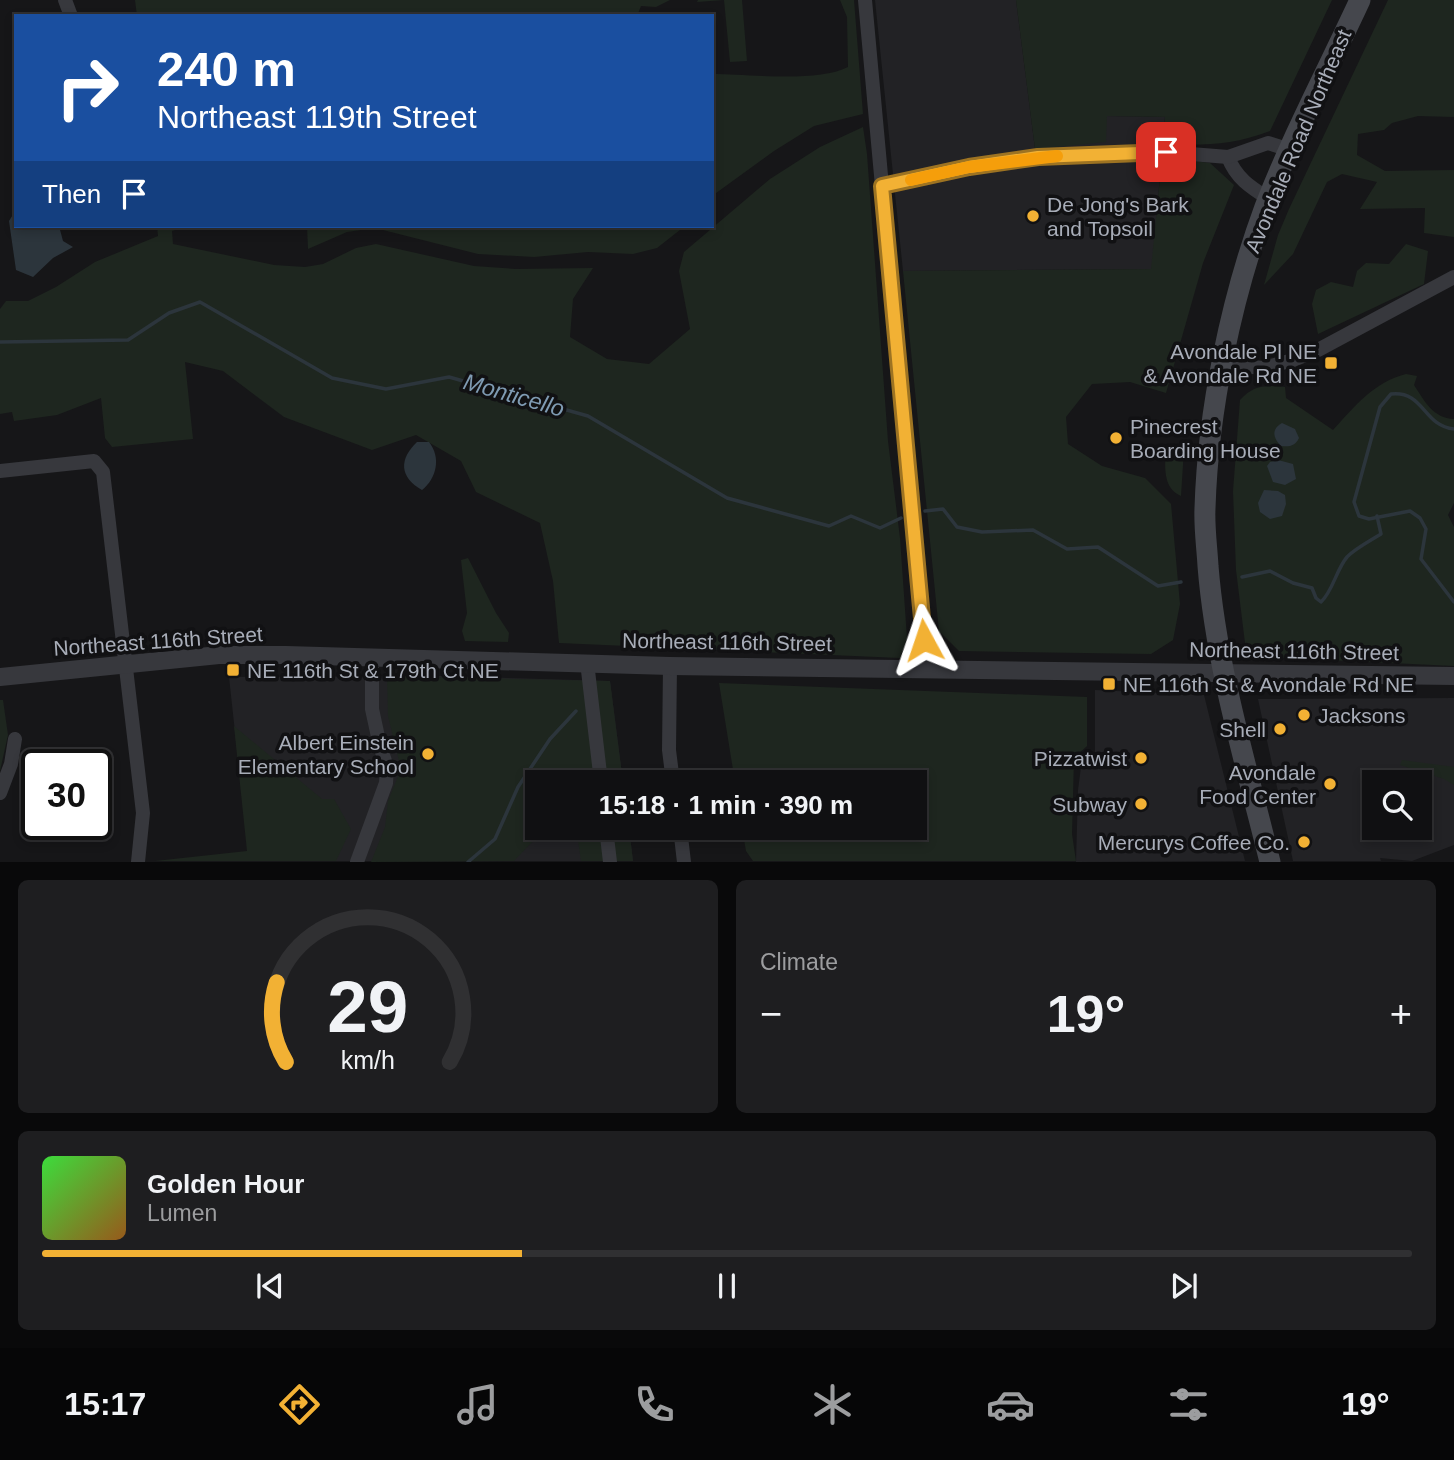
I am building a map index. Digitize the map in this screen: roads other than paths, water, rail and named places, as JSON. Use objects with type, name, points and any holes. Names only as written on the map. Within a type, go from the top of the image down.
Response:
[{"type":"main road","name":"Avondale Road Northeast","points":[[1270,862],[1223,672],[1211,597],[1205,509],[1211,439],[1222,364],[1244,270],[1290,150],[1360,0]]},
{"type":"street","points":[[865,0],[926,668]]},
{"type":"street","points":[[882,186],[969,167],[1038,157],[1166,152],[1228,157],[1268,143],[1290,150]]},
{"type":"street","points":[[1228,157],[1234,172],[1247,186],[1269,199]]},
{"type":"street","points":[[1222,364],[1263,368],[1293,360],[1318,350],[1454,277]]},
{"type":"street","points":[[0,471],[94,461],[103,472],[143,813],[138,862]]},
{"type":"street","name":"Northeast 116th Street","points":[[0,677],[219,655],[670,666],[1454,676]]},
{"type":"street","points":[[357,862],[386,783],[387,766],[372,709],[372,657]]},
{"type":"street","points":[[587,662],[600,770]]},
{"type":"street","points":[[670,666],[669,750],[672,770]]},
{"type":"street","points":[[0,793],[11,764],[15,739]]},
{"type":"street","points":[[607,840],[610,862]]},
{"type":"street","points":[[681,840],[684,862]]},
{"type":"waterway","name":"Monticello","points":[[0,342],[128,340],[169,313],[200,302],[332,378],[386,389],[449,377],[588,416],[727,498],[829,526],[851,516],[880,528],[901,518]]},
{"type":"waterway","points":[[1454,429],[1436,422],[1410,397],[1391,394],[1380,407],[1354,502],[1359,516],[1369,519],[1410,511],[1420,518],[1426,529],[1421,559],[1454,602]]},
{"type":"waterway","name":"Monticello","points":[[925,511],[943,509],[957,527],[982,532],[1033,530],[1067,549],[1098,547],[1158,586],[1181,582]]},
{"type":"waterway","name":"Monticello","points":[[1242,577],[1270,571],[1293,583],[1312,588],[1321,602],[1347,557],[1381,534],[1377,516]]},
{"type":"waterway","points":[[468,862],[495,839],[518,787],[550,739],[576,711]]},
{"type":"place","name":"De Jong's Bark and Topsoil","points":[[1033,216]]},
{"type":"place","name":"Avondale Pl NE & Avondale Rd NE","points":[[1331,363]]},
{"type":"place","name":"Pinecrest Boarding House","points":[[1116,438]]},
{"type":"place","name":"NE 116th St & 179th Ct NE","points":[[233,670]]},
{"type":"place","name":"NE 116th St & Avondale Rd NE","points":[[1109,684]]},
{"type":"place","name":"Jacksons","points":[[1304,715]]},
{"type":"place","name":"Shell","points":[[1280,729]]},
{"type":"place","name":"Albert Einstein Elementary School","points":[[428,754]]},
{"type":"place","name":"Pizzatwist","points":[[1141,758]]},
{"type":"place","name":"Avondale Food Center","points":[[1330,784]]},
{"type":"place","name":"Subway","points":[[1141,804]]},
{"type":"place","name":"Mercurys Coffee Co.","points":[[1304,842]]}]
